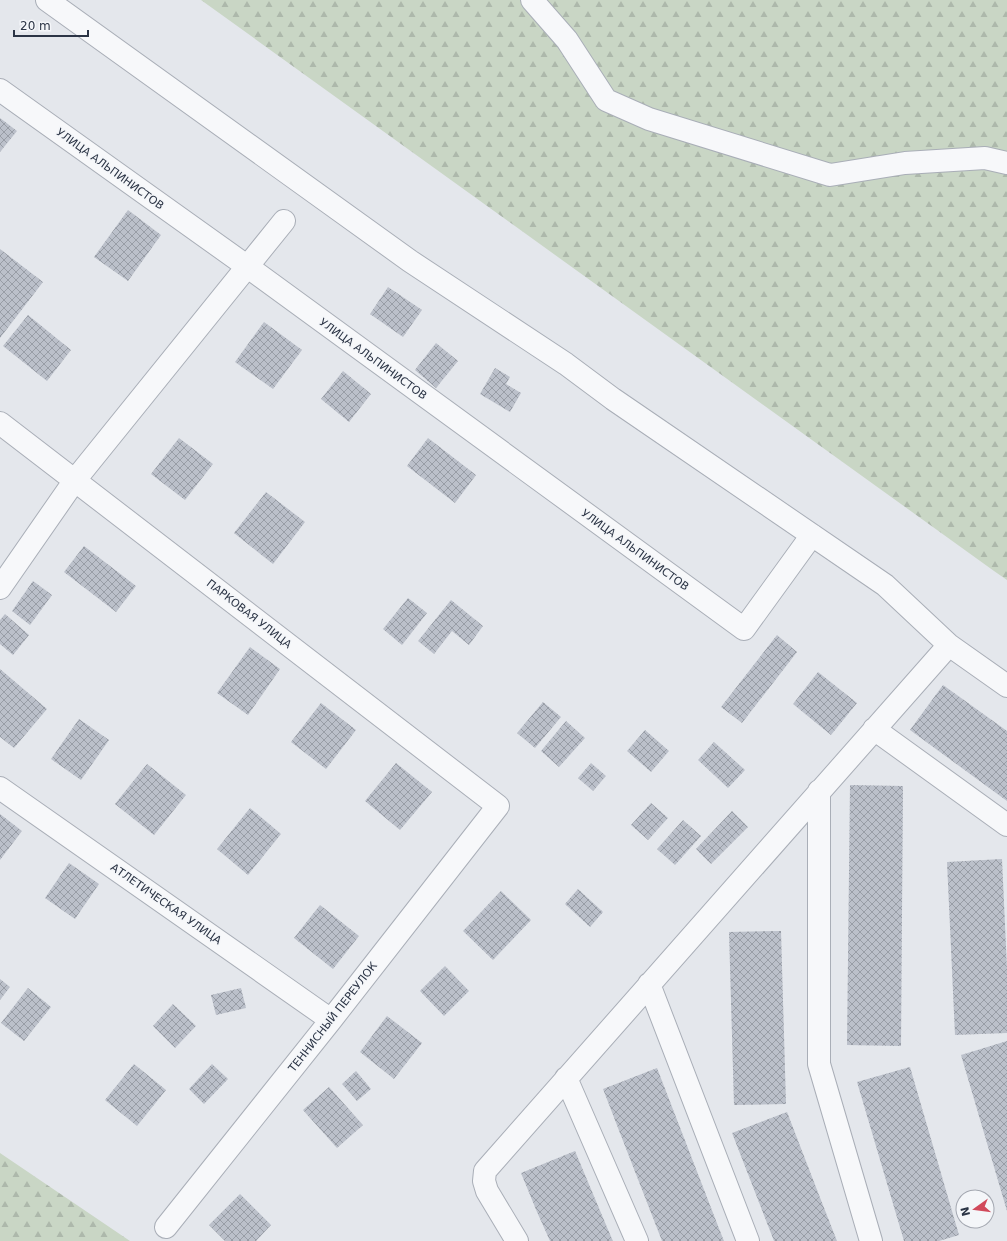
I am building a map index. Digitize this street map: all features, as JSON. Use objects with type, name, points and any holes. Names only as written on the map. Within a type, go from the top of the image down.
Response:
[{"type":"street","points":[[47,0],[410,261],[566,364],[620,403],[884,585],[949,645],[1007,686]]},
{"type":"street","points":[[532,0],[568,40],[606,100],[649,119],[830,175],[905,163],[985,158],[1007,163]]},
{"type":"street","name":"УЛИЦА АЛЬПИНИСТОВ","points":[[0,90],[248,267],[744,630],[812,535]]},
{"type":"street","points":[[0,588],[75,480],[284,221]]},
{"type":"street","name":"ПАРКОВАЯ УЛИЦА","points":[[0,423],[498,806]]},
{"type":"street","points":[[517,1241],[487,1191],[484,1181],[485,1171],[949,645]]},
{"type":"street","points":[[874,729],[1007,825]]},
{"type":"street","name":"АТЛЕТИЧЕСКАЯ УЛИЦА","points":[[0,788],[331,1020]]},
{"type":"street","points":[[819,791],[819,1064],[871,1241]]},
{"type":"street","name":"ТЕННИСНЫЙ ПЕРЕУЛОК","points":[[166,1226],[331,1020],[498,806]]},
{"type":"street","points":[[649,984],[748,1241]]},
{"type":"street","points":[[566,1078],[637,1241]]},
{"type":"green space","points":[[201,0],[1007,0],[1007,580],[994,571]]},
{"type":"green space","points":[[0,1153],[130,1241],[0,1241]]},
{"type":"building","points":[[0,118],[17,131],[0,152]]},
{"type":"building","points":[[128,210],[161,235],[128,281],[94,257]]},
{"type":"building","points":[[0,249],[43,282],[0,338]]},
{"type":"building","points":[[388,287],[422,310],[403,337],[370,314]]},
{"type":"building","points":[[28,315],[71,350],[47,381],[3,346]]},
{"type":"building","points":[[264,322],[302,350],[273,389],[235,362]]},
{"type":"building","points":[[436,343],[458,361],[436,388],[415,370]]},
{"type":"building","points":[[495,368],[510,377],[506,384],[521,393],[510,412],[480,394]]},
{"type":"building","points":[[343,371],[371,394],[349,422],[321,399]]},
{"type":"building","points":[[179,438],[213,464],[185,500],[151,474]]},
{"type":"building","points":[[428,438],[476,475],[455,503],[407,466]]},
{"type":"building","points":[[266,492],[305,522],[273,564],[234,533]]},
{"type":"building","points":[[84,546],[136,586],[116,612],[64,572]]},
{"type":"building","points":[[33,581],[52,595],[30,625],[12,611]]},
{"type":"building","points":[[408,598],[427,613],[402,645],[383,629]]},
{"type":"building","points":[[451,600],[483,626],[469,645],[452,631],[434,654],[418,641]]},
{"type":"building","points":[[5,614],[29,635],[13,655],[0,644],[0,620]]},
{"type":"building","points":[[777,635],[797,652],[742,723],[721,707]]},
{"type":"building","points":[[250,647],[280,669],[248,715],[217,693]]},
{"type":"building","points":[[0,669],[47,709],[14,748],[0,737]]},
{"type":"building","points":[[818,672],[857,703],[831,735],[793,704]]},
{"type":"building","points":[[943,685],[1007,731],[1007,801],[910,730]]},
{"type":"building","points":[[543,702],[561,717],[535,748],[517,733]]},
{"type":"building","points":[[321,703],[356,730],[326,769],[291,742]]},
{"type":"building","points":[[79,719],[109,740],[81,780],[51,759]]},
{"type":"building","points":[[566,721],[585,738],[559,767],[541,751]]},
{"type":"building","points":[[645,730],[669,751],[651,772],[627,751]]},
{"type":"building","points":[[714,742],[745,770],[728,788],[698,760]]},
{"type":"building","points":[[396,763],[432,792],[400,830],[365,801]]},
{"type":"building","points":[[591,763],[606,776],[593,791],[578,778]]},
{"type":"building","points":[[147,764],[186,795],[154,835],[115,804]]},
{"type":"building","points":[[850,785],[903,786],[901,1046],[847,1045]]},
{"type":"building","points":[[651,803],[668,818],[648,840],[631,825]]},
{"type":"building","points":[[250,808],[281,834],[248,875],[217,849]]},
{"type":"building","points":[[732,811],[748,827],[711,864],[696,849]]},
{"type":"building","points":[[0,814],[22,831],[0,860]]},
{"type":"building","points":[[683,820],[701,836],[675,865],[657,849]]},
{"type":"building","points":[[1002,859],[1007,969],[1007,1033],[955,1035],[947,862]]},
{"type":"building","points":[[69,863],[99,884],[75,919],[45,898]]},
{"type":"building","points":[[578,889],[603,912],[590,927],[565,904]]},
{"type":"building","points":[[501,891],[531,920],[493,960],[463,931]]},
{"type":"building","points":[[320,905],[359,936],[333,969],[294,938]]},
{"type":"building","points":[[781,931],[786,1104],[734,1105],[729,932]]},
{"type":"building","points":[[445,966],[469,991],[444,1016],[420,991]]},
{"type":"building","points":[[0,979],[10,987],[0,1000]]},
{"type":"building","points":[[28,988],[51,1007],[24,1041],[1,1023]]},
{"type":"building","points":[[241,988],[246,1008],[216,1015],[211,995]]},
{"type":"building","points":[[173,1004],[196,1026],[175,1048],[153,1026]]},
{"type":"building","points":[[387,1016],[422,1043],[394,1079],[360,1052]]},
{"type":"building","points":[[1007,1041],[1007,1211],[961,1055]]},
{"type":"building","points":[[134,1064],[166,1090],[137,1126],[105,1100]]},
{"type":"building","points":[[212,1064],[228,1079],[204,1104],[189,1089]]},
{"type":"building","points":[[910,1067],[955,1221],[955,1229],[957,1229],[959,1235],[939,1241],[904,1241],[857,1082]]},
{"type":"building","points":[[657,1068],[724,1241],[662,1241],[618,1128],[603,1089]]},
{"type":"building","points":[[356,1071],[371,1089],[357,1101],[342,1084]]},
{"type":"building","points":[[329,1087],[363,1125],[337,1148],[303,1110]]},
{"type":"building","points":[[787,1112],[837,1241],[774,1241],[732,1133]]},
{"type":"building","points":[[575,1151],[613,1241],[550,1241],[537,1212],[521,1173]]},
{"type":"building","points":[[240,1194],[271,1225],[256,1241],[225,1241],[209,1225]]}]
